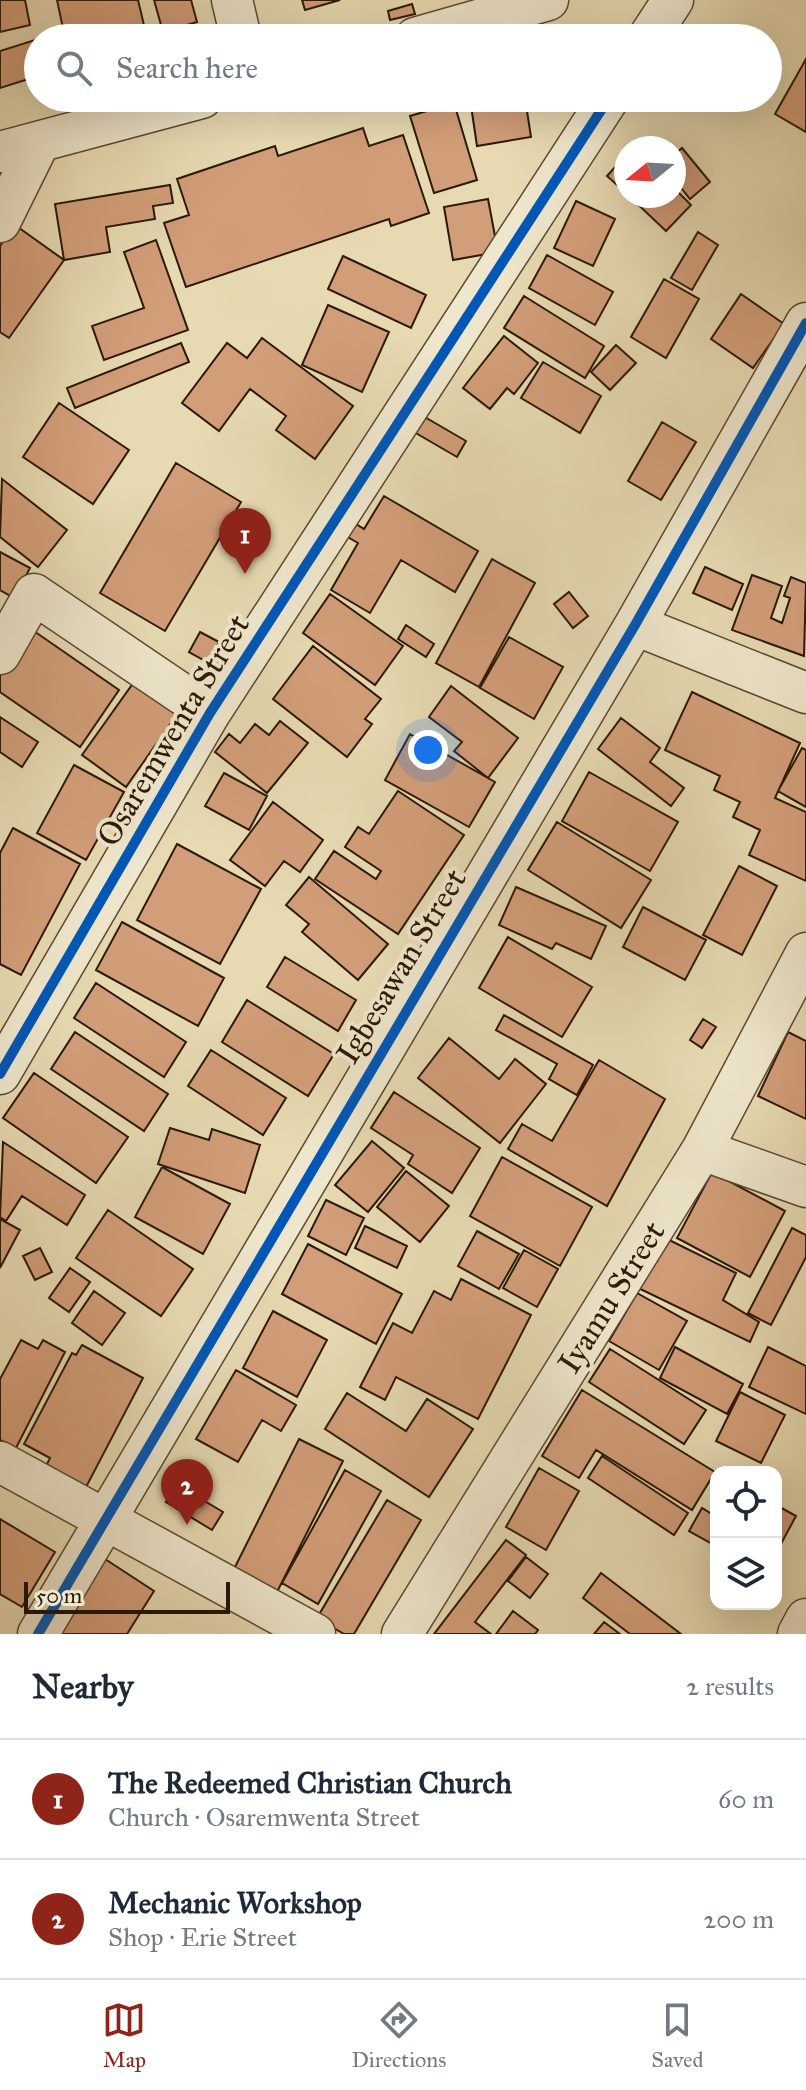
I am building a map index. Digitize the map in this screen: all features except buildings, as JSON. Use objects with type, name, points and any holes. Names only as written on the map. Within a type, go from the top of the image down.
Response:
[{"type":"street","points":[[232,0],[238,24]]},
{"type":"street","points":[[464,24],[548,0]]},
{"type":"street","points":[[657,24],[673,0]]},
{"type":"street","points":[[0,152],[151,112]]},
{"type":"street","name":"Osaremwenta Street","points":[[0,1074],[210,713],[600,112]]},
{"type":"street","points":[[0,222],[39,143]]},
{"type":"street","name":"Igbesawan Street","points":[[38,1634],[635,625],[806,323]]},
{"type":"street","points":[[0,654],[34,594],[210,713]]},
{"type":"street","points":[[635,625],[806,693]]},
{"type":"street","name":"Iyamu Street","points":[[402,1634],[702,1150],[806,953]]},
{"type":"street","points":[[702,1150],[806,1187]]},
{"type":"street","points":[[0,1462],[315,1634]]},
{"type":"street","points":[[798,1634],[806,1619]]},
{"type":"cycle path","points":[[0,1074],[210,713],[600,112]]},
{"type":"cycle path","points":[[38,1634],[635,625],[806,323]]},
{"type":"place","name":"The Redeemed Christian Church","points":[[245,574]]},
{"type":"place","name":"Mechanic Workshop","points":[[187,1525]]}]
